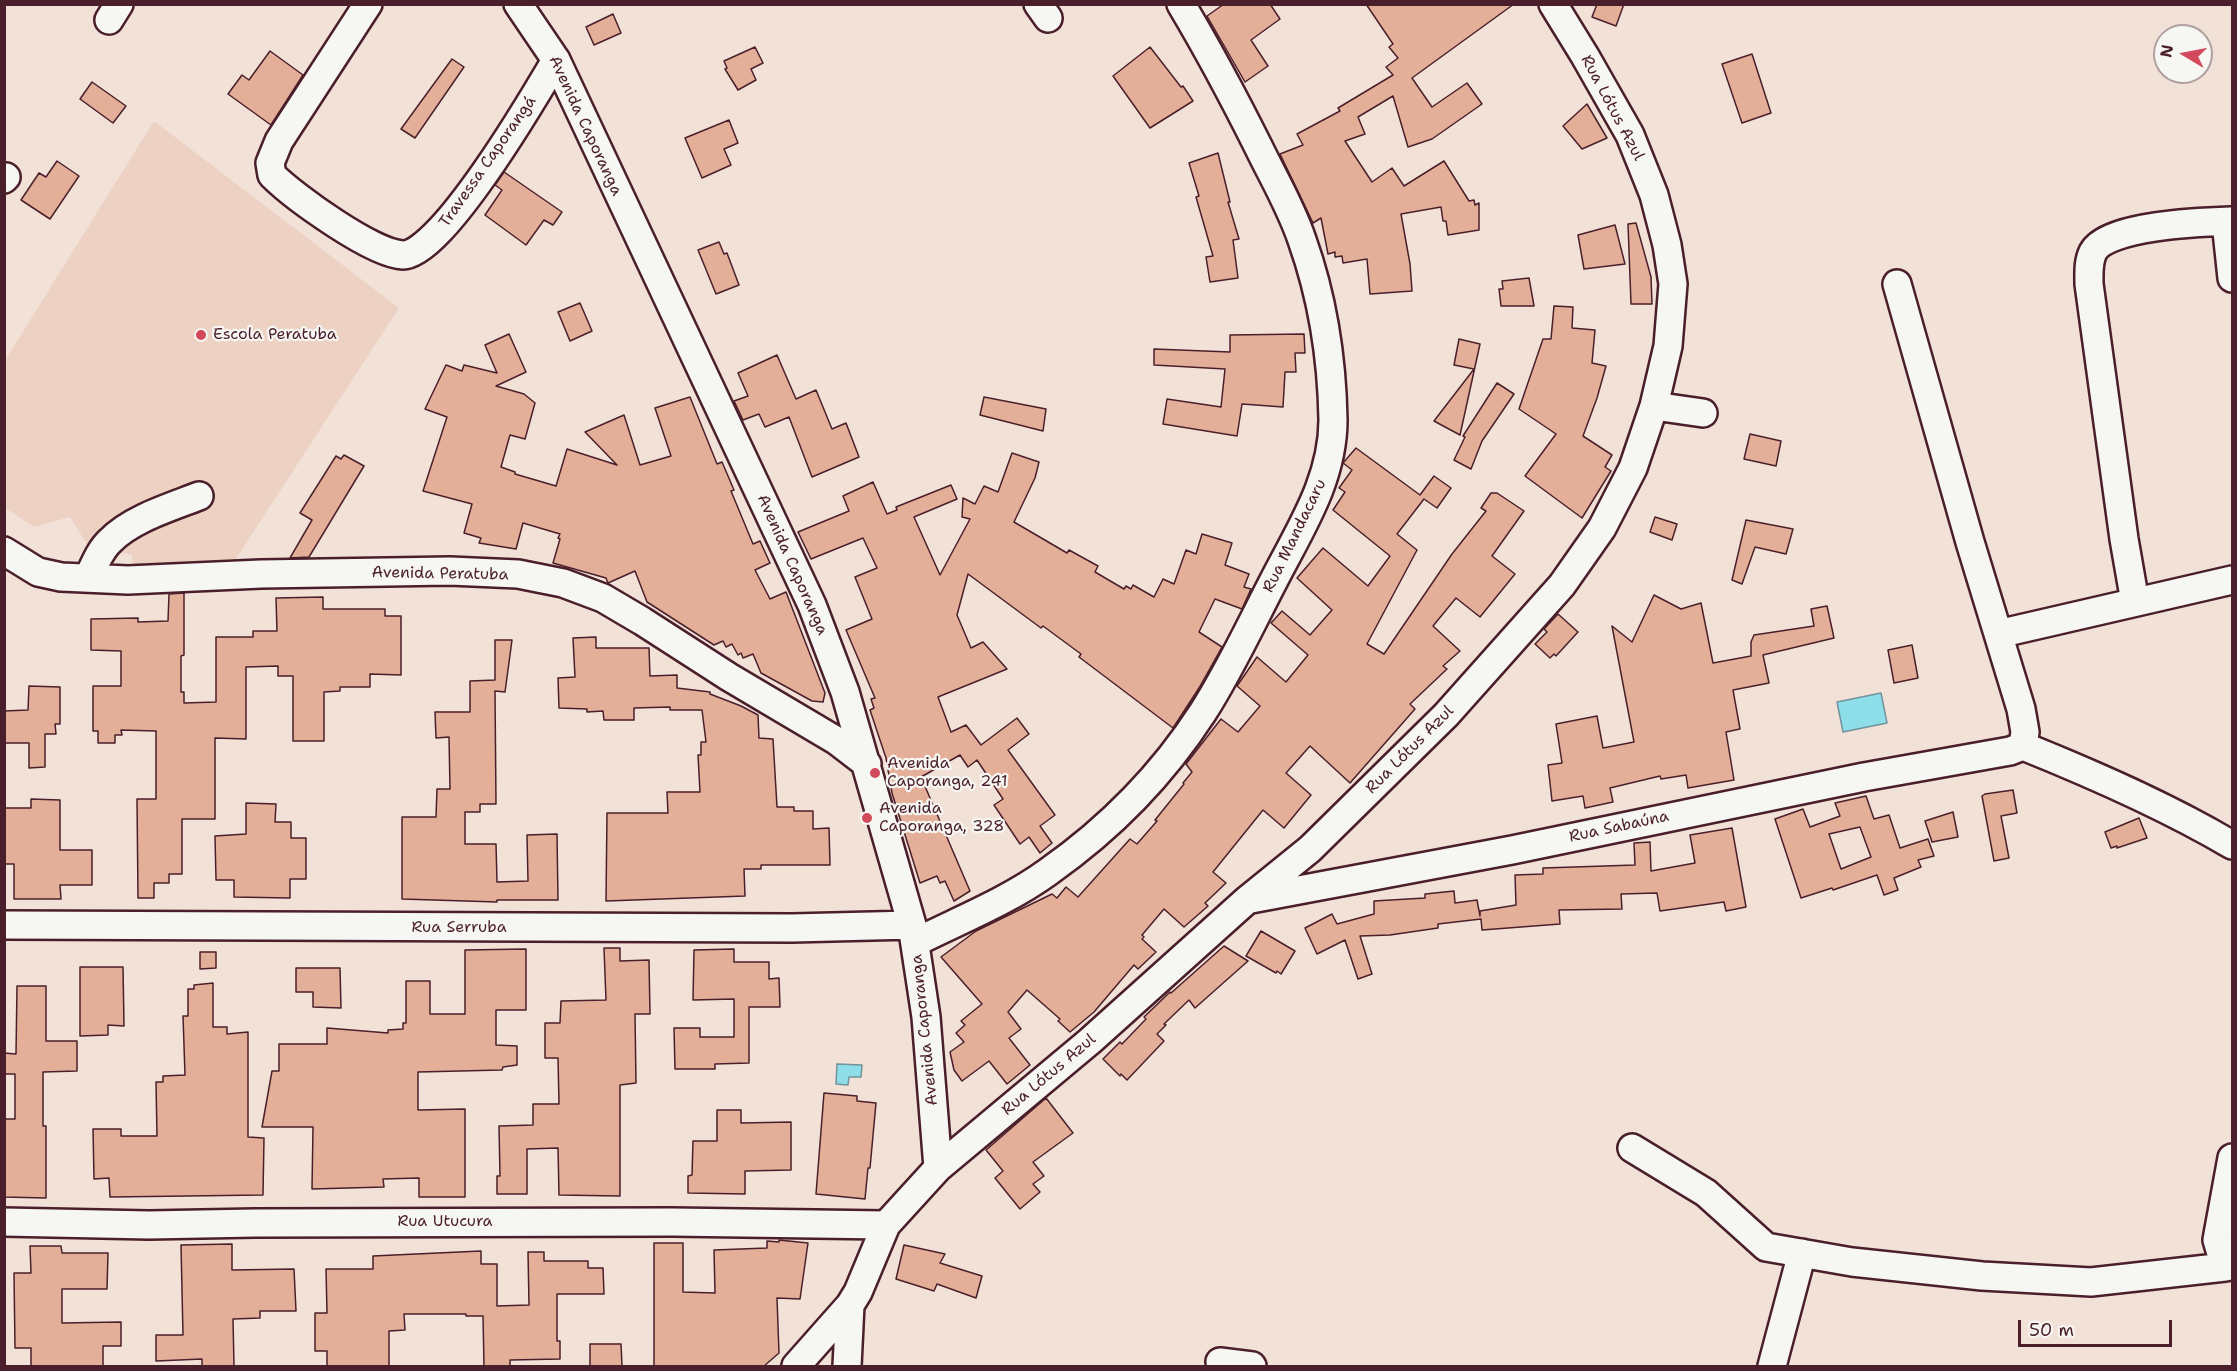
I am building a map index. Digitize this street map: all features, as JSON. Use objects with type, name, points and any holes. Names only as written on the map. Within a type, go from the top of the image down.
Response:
[{"type":"street","name":"Travessa Caporangá","points":[[368,4],[279,141],[270,163],[272,175],[294,195],[367,243],[386,251],[405,255],[418,251],[450,220],[517,126],[556,60]]},
{"type":"street","name":"Avenida Caporanga","points":[[518,4],[556,60],[812,605],[845,692],[914,933],[926,1017],[938,1168]]},
{"type":"street","name":"Rua Mandacaru","points":[[914,933],[998,902],[1047,873],[1089,840],[1160,770],[1203,711],[1224,674],[1311,511],[1326,473],[1333,423],[1330,371],[1322,313],[1302,240],[1280,189],[1223,77],[1182,4]]},
{"type":"street","name":"Rua Lótus Azul","points":[[847,1366],[850,1305],[858,1292],[886,1225],[938,1168],[1090,1041],[1247,900],[1310,849],[1446,715],[1562,585],[1602,528],[1633,468],[1654,406],[1668,346],[1673,284],[1667,245],[1654,195],[1630,135],[1553,4]]},
{"type":"street","points":[[2135,602],[2105,407],[2089,284],[2089,264],[2094,250],[2103,241],[2120,233],[2229,221],[2232,278]]},
{"type":"street","points":[[1897,284],[2020,709],[2025,732],[2023,746],[2084,770],[2201,827],[2232,845]]},
{"type":"street","points":[[1654,406],[1703,413]]},
{"type":"street","points":[[88,578],[105,547],[121,532],[163,510],[199,496]]},
{"type":"street","name":"Avenida Peratuba","points":[[4,551],[39,572],[61,577],[128,580],[226,575],[450,571],[518,574],[563,583],[603,598],[642,621],[729,677],[837,741],[867,764]]},
{"type":"street","points":[[4,573],[39,572]]},
{"type":"street","points":[[1998,634],[2232,580]]},
{"type":"street","name":"Rua Sabaúna","points":[[1247,900],[1512,850],[1864,777],[2010,751],[2023,746]]},
{"type":"street","name":"Rua Serruba","points":[[4,924],[757,928],[914,933]]},
{"type":"street","points":[[1632,1148],[1706,1193],[1766,1247],[1852,1262],[1982,1276],[2091,1282],[2229,1267],[2217,1240],[2232,1158]]},
{"type":"street","name":"Rua Utucura","points":[[4,1222],[149,1226],[267,1222],[661,1222],[886,1225]]},
{"type":"street","points":[[1772,1366],[1802,1253]]},
{"type":"street","points":[[796,1366],[850,1305]]},
{"type":"street","points":[[1220,1362],[1252,1366]]},
{"type":"shaded area","name":"Escola Peratuba","points":[[154,121],[399,308],[228,571],[133,565],[132,555],[88,546],[70,517],[34,527],[5,508],[4,362]]},
{"type":"water","points":[[1881,693],[1887,723],[1843,732],[1837,702]]},
{"type":"water","points":[[837,1064],[862,1065],[861,1077],[849,1077],[848,1085],[836,1084]]},
{"type":"building","points":[[1224,4],[1270,4],[1280,19],[1251,40],[1268,66],[1245,82],[1207,16]]},
{"type":"building","points":[[1366,4],[1514,4],[1412,78],[1432,107],[1467,83],[1482,104],[1432,139],[1408,147],[1393,96],[1358,117],[1365,134],[1345,141],[1372,182],[1392,168],[1404,186],[1444,161],[1469,201],[1474,200],[1475,205],[1479,203],[1479,230],[1448,235],[1441,207],[1401,214],[1410,264],[1412,291],[1370,294],[1367,259],[1343,263],[1342,256],[1335,257],[1335,252],[1328,254],[1321,218],[1313,223],[1280,154],[1303,145],[1297,134],[1340,111],[1338,108],[1393,75],[1386,67],[1398,58],[1389,47],[1393,44]]},
{"type":"building","points":[[1597,4],[1624,4],[1616,26],[1592,17]]},
{"type":"building","points":[[613,14],[621,33],[594,45],[586,27]]},
{"type":"building","points":[[755,47],[763,63],[751,69],[756,80],[738,90],[725,69],[727,68],[724,61]]},
{"type":"building","points":[[1150,47],[1193,101],[1150,128],[1113,76]]},
{"type":"building","points":[[270,51],[303,75],[271,125],[228,94],[242,75],[249,80]]},
{"type":"building","points":[[1752,54],[1771,113],[1742,123],[1722,64]]},
{"type":"building","points":[[452,59],[464,67],[415,138],[401,129]]},
{"type":"building","points":[[92,82],[126,106],[113,123],[80,99]]},
{"type":"building","points":[[1587,104],[1607,138],[1582,149],[1563,126]]},
{"type":"building","points":[[729,120],[738,143],[724,149],[731,165],[702,178],[685,138]]},
{"type":"building","points":[[1218,153],[1230,202],[1228,202],[1239,239],[1233,240],[1238,278],[1210,282],[1206,257],[1213,256],[1189,163]]},
{"type":"building","points":[[57,161],[79,176],[50,219],[21,200],[39,173],[46,177]]},
{"type":"building","points":[[504,172],[562,212],[553,225],[544,220],[526,245],[485,215],[502,190],[495,185]]},
{"type":"building","points":[[1636,223],[1651,277],[1652,304],[1631,304],[1628,224]]},
{"type":"building","points":[[1615,225],[1625,264],[1584,269],[1578,235]]},
{"type":"building","points":[[719,242],[724,254],[727,253],[739,285],[716,294],[698,250]]},
{"type":"building","points":[[1529,278],[1534,306],[1501,306],[1499,289],[1503,289],[1502,281]]},
{"type":"building","points":[[580,303],[592,331],[570,341],[558,312]]},
{"type":"building","points":[[1554,306],[1573,307],[1572,328],[1595,330],[1592,363],[1606,366],[1583,436],[1612,455],[1605,467],[1611,471],[1582,518],[1525,476],[1556,434],[1519,409],[1543,339],[1551,339]]},
{"type":"building","points":[[509,334],[526,372],[496,386],[524,394],[535,403],[525,439],[510,435],[501,467],[515,474],[556,486],[567,449],[617,465],[585,432],[624,415],[640,465],[671,456],[655,408],[690,397],[717,464],[722,462],[734,490],[731,491],[753,544],[760,541],[770,563],[755,570],[770,599],[786,592],[825,693],[823,702],[812,701],[761,673],[753,654],[743,658],[741,653],[738,655],[732,644],[726,647],[723,641],[714,645],[647,602],[635,571],[608,583],[606,578],[553,563],[560,534],[523,523],[516,549],[479,543],[481,538],[464,533],[472,504],[423,491],[447,417],[425,409],[446,365],[462,371],[464,365],[497,373],[485,345]]},
{"type":"building","points":[[1304,334],[1305,353],[1295,353],[1296,372],[1285,372],[1283,407],[1242,404],[1237,436],[1163,424],[1167,399],[1221,407],[1225,369],[1154,365],[1154,349],[1230,352],[1230,335]]},
{"type":"building","points":[[1459,339],[1480,344],[1460,435],[1434,421],[1474,369],[1454,365]]},
{"type":"building","points":[[777,355],[796,399],[816,390],[832,429],[846,423],[859,457],[812,477],[789,417],[765,427],[759,414],[743,420],[734,401],[748,396],[738,373]]},
{"type":"building","points":[[1497,383],[1514,394],[1482,441],[1471,469],[1454,460],[1465,437],[1463,436]]},
{"type":"building","points":[[984,397],[1046,409],[1043,431],[980,415]]},
{"type":"building","points":[[1750,434],[1781,441],[1776,466],[1744,459]]},
{"type":"building","points":[[1356,448],[1420,495],[1434,476],[1451,488],[1437,508],[1424,499],[1397,534],[1417,550],[1367,644],[1384,654],[1452,554],[1486,511],[1481,508],[1491,493],[1497,493],[1524,511],[1492,556],[1515,574],[1480,617],[1456,598],[1433,626],[1460,651],[1443,666],[1447,669],[1410,704],[1415,709],[1350,783],[1310,746],[1286,773],[1311,795],[1284,828],[1263,810],[1213,872],[1226,883],[1205,903],[1208,906],[1184,927],[1164,909],[1142,935],[1144,937],[1142,939],[1156,952],[1138,969],[1134,965],[1094,1012],[1070,1032],[1058,1021],[1060,1019],[1027,990],[1008,1012],[1021,1029],[1009,1038],[1030,1065],[1007,1084],[989,1061],[962,1081],[954,1070],[950,1052],[964,1042],[956,1033],[965,1025],[961,1021],[982,1004],[941,957],[976,931],[1052,894],[1057,898],[1066,887],[1078,897],[1130,839],[1137,844],[1184,784],[1192,772],[1186,764],[1221,719],[1238,732],[1260,706],[1237,686],[1257,657],[1286,682],[1308,655],[1271,623],[1282,611],[1310,635],[1332,610],[1297,578],[1323,548],[1368,586],[1390,556],[1333,510],[1345,492],[1339,488],[1352,470],[1343,463]]},
{"type":"building","points":[[1012,453],[1039,462],[1035,478],[1014,522],[1067,553],[1069,550],[1098,566],[1095,572],[1124,589],[1126,586],[1131,589],[1133,585],[1154,597],[1163,579],[1174,584],[1186,550],[1196,554],[1202,534],[1232,543],[1225,565],[1249,574],[1244,587],[1251,589],[1242,609],[1215,599],[1199,632],[1222,647],[1173,728],[1079,657],[1081,654],[1043,626],[1041,628],[968,574],[957,615],[971,648],[983,642],[1007,669],[938,697],[951,732],[966,725],[981,745],[1017,718],[1029,734],[1008,750],[1055,815],[1040,826],[1052,843],[1040,853],[1029,837],[1020,844],[994,805],[1003,799],[977,760],[968,767],[960,755],[921,777],[970,891],[954,901],[945,881],[940,883],[937,876],[920,883],[892,793],[886,758],[870,710],[874,708],[871,699],[875,698],[846,630],[872,619],[855,577],[877,568],[863,538],[811,559],[798,532],[849,511],[843,496],[873,482],[887,514],[897,510],[896,507],[951,485],[957,499],[914,517],[940,575],[970,519],[962,517],[963,498],[975,504],[984,486],[998,492]]},
{"type":"building","points":[[344,455],[364,466],[309,557],[290,558],[312,520],[300,513],[336,456],[341,459]]},
{"type":"building","points":[[1655,517],[1677,524],[1672,540],[1650,532]]},
{"type":"building","points":[[1746,520],[1793,529],[1786,554],[1755,547],[1742,584],[1732,580]]},
{"type":"building","points":[[184,593],[184,655],[181,656],[181,692],[184,692],[184,703],[216,702],[216,637],[253,637],[253,631],[277,631],[276,598],[323,597],[323,609],[385,609],[385,616],[401,616],[401,675],[370,674],[370,687],[340,687],[340,691],[324,692],[324,741],[293,741],[293,676],[278,676],[278,666],[246,667],[246,739],[215,738],[215,819],[182,819],[182,874],[169,874],[169,883],[154,883],[154,898],[138,898],[137,799],[156,799],[156,731],[121,730],[122,735],[115,735],[115,743],[98,743],[98,731],[93,731],[93,686],[121,686],[121,651],[91,650],[91,619],[138,618],[138,622],[168,621],[169,594]]},
{"type":"building","points":[[1654,595],[1681,609],[1701,603],[1713,663],[1751,656],[1751,642],[1754,635],[1814,626],[1811,609],[1827,606],[1834,638],[1763,655],[1769,683],[1733,690],[1740,729],[1726,732],[1734,780],[1688,788],[1686,775],[1661,779],[1660,776],[1610,788],[1613,802],[1585,808],[1583,796],[1552,801],[1548,765],[1562,763],[1556,724],[1597,716],[1603,748],[1634,742],[1612,626],[1632,642]]},
{"type":"building","points":[[1558,614],[1578,632],[1556,656],[1554,654],[1550,658],[1535,644],[1547,632],[1544,629]]},
{"type":"building","points":[[596,637],[596,648],[649,648],[650,676],[677,675],[677,688],[710,692],[710,694],[758,715],[759,738],[773,739],[777,807],[794,807],[794,811],[813,811],[813,829],[829,828],[830,865],[761,865],[761,869],[744,869],[745,896],[606,901],[607,813],[668,813],[667,792],[700,792],[698,755],[701,755],[701,742],[706,742],[702,710],[670,710],[670,707],[634,708],[634,720],[604,720],[603,711],[587,712],[587,709],[559,708],[558,678],[575,677],[573,638]]},
{"type":"building","points":[[495,640],[512,640],[505,692],[495,691],[496,804],[480,804],[480,812],[465,812],[465,844],[496,844],[497,882],[528,881],[527,835],[557,834],[558,900],[497,900],[497,902],[402,899],[402,817],[436,817],[437,789],[450,789],[449,737],[436,738],[435,712],[470,712],[470,681],[495,680]]},
{"type":"building","points":[[1912,645],[1918,678],[1894,683],[1888,650]]},
{"type":"building","points":[[29,686],[60,687],[60,724],[55,724],[56,734],[45,734],[45,767],[29,768],[29,743],[4,743],[4,711],[28,710]]},
{"type":"building","points":[[2013,790],[2017,813],[2001,816],[2009,858],[1994,861],[1982,796]]},
{"type":"building","points":[[1866,796],[1874,819],[1889,815],[1900,848],[1928,839],[1934,856],[1918,860],[1921,867],[1894,878],[1898,890],[1884,895],[1877,875],[1801,898],[1775,819],[1803,809],[1810,827],[1840,816],[1835,803]],"holes":[[[1860,827],[1871,857],[1841,869],[1829,834]]]},
{"type":"building","points":[[31,799],[60,800],[60,850],[92,850],[92,885],[60,885],[61,899],[14,899],[14,864],[4,864],[4,808],[31,808]]},
{"type":"building","points":[[246,803],[276,804],[275,822],[291,822],[291,838],[306,838],[306,879],[290,879],[290,898],[234,897],[234,880],[216,880],[215,836],[246,834]]},
{"type":"building","points":[[1953,812],[1958,837],[1932,842],[1925,821]]},
{"type":"building","points":[[2139,818],[2147,838],[2111,848],[2105,832]]},
{"type":"building","points":[[1732,828],[1746,907],[1726,911],[1724,902],[1660,911],[1657,893],[1621,894],[1622,909],[1559,910],[1560,924],[1482,930],[1481,919],[1438,924],[1438,928],[1390,935],[1360,936],[1372,974],[1358,979],[1345,940],[1317,954],[1305,928],[1332,914],[1337,924],[1374,914],[1374,901],[1425,898],[1425,894],[1454,891],[1455,903],[1477,900],[1480,916],[1480,911],[1516,905],[1515,875],[1543,874],[1543,868],[1635,865],[1634,843],[1650,842],[1651,871],[1695,863],[1690,835]]},
{"type":"building","points":[[1261,931],[1295,951],[1281,974],[1246,956]]},
{"type":"building","points":[[1224,946],[1248,961],[1195,1008],[1189,1000],[1157,1034],[1164,1041],[1127,1080],[1121,1074],[1120,1076],[1103,1059],[1120,1042],[1122,1044],[1146,1019],[1144,1017],[1170,992]]},
{"type":"building","points":[[604,948],[620,948],[620,961],[649,960],[650,1014],[635,1014],[636,1083],[620,1085],[620,1196],[559,1195],[558,1148],[527,1149],[527,1194],[497,1194],[497,1176],[500,1176],[499,1126],[533,1125],[533,1104],[559,1104],[558,1058],[545,1058],[545,1023],[560,1023],[561,1001],[606,1000]]},
{"type":"building","points":[[526,949],[526,1010],[496,1010],[496,1045],[517,1046],[517,1065],[503,1067],[502,1070],[418,1072],[418,1110],[465,1109],[465,1197],[419,1197],[419,1178],[383,1179],[384,1187],[312,1189],[313,1127],[262,1127],[272,1071],[279,1071],[279,1044],[327,1044],[327,1028],[388,1033],[388,1030],[403,1029],[403,1023],[406,1023],[406,981],[430,981],[430,1014],[465,1014],[465,950]]},
{"type":"building","points":[[734,949],[734,962],[769,962],[769,979],[779,978],[780,1007],[749,1007],[749,1063],[715,1064],[715,1069],[675,1069],[674,1028],[700,1028],[700,1037],[734,1037],[734,999],[693,1000],[694,950]]},
{"type":"building","points":[[200,952],[216,952],[216,968],[200,969]]},
{"type":"building","points":[[80,967],[123,967],[124,1026],[108,1025],[108,1035],[80,1036]]},
{"type":"building","points":[[296,968],[340,968],[341,1008],[313,1007],[313,992],[296,992]]},
{"type":"building","points":[[213,983],[213,1027],[227,1027],[227,1034],[248,1032],[248,1137],[264,1138],[263,1195],[110,1197],[109,1178],[94,1179],[93,1129],[121,1129],[121,1136],[157,1136],[156,1082],[163,1082],[163,1076],[185,1075],[183,1016],[188,1016],[188,989],[194,989],[194,985]]},
{"type":"building","points":[[17,986],[46,986],[46,1041],[77,1041],[77,1071],[43,1072],[46,1198],[4,1197],[4,1119],[15,1119],[15,1074],[4,1074],[4,1053],[16,1054]]},
{"type":"building","points":[[824,1093],[857,1096],[857,1101],[876,1103],[865,1199],[816,1194]]},
{"type":"building","points":[[1046,1098],[1073,1133],[1033,1162],[1044,1176],[1033,1184],[1040,1192],[1020,1209],[995,1178],[1003,1171],[986,1150]]},
{"type":"building","points":[[717,1110],[741,1110],[741,1123],[791,1122],[791,1170],[745,1171],[745,1194],[688,1193],[688,1176],[692,1175],[693,1141],[717,1141]]},
{"type":"building","points":[[779,1240],[808,1243],[800,1299],[777,1298],[779,1353],[764,1366],[654,1366],[654,1243],[683,1243],[683,1292],[715,1293],[714,1250],[767,1248],[767,1241],[779,1242]]},
{"type":"building","points":[[232,1244],[232,1270],[294,1269],[296,1311],[260,1311],[260,1318],[233,1319],[234,1366],[202,1366],[202,1359],[156,1361],[156,1335],[183,1335],[181,1245]]},
{"type":"building","points":[[904,1245],[945,1254],[940,1263],[982,1276],[976,1298],[937,1284],[934,1291],[896,1279]]},
{"type":"building","points":[[30,1246],[61,1246],[62,1253],[108,1253],[107,1289],[62,1289],[62,1323],[121,1322],[121,1346],[103,1346],[103,1366],[31,1366],[31,1348],[15,1348],[14,1273],[31,1273]]},
{"type":"building","points":[[481,1251],[481,1264],[497,1264],[497,1306],[529,1305],[528,1252],[544,1252],[544,1261],[588,1261],[588,1268],[603,1268],[604,1294],[557,1294],[557,1341],[560,1341],[560,1359],[510,1360],[510,1366],[484,1366],[483,1316],[466,1316],[466,1314],[404,1314],[405,1330],[389,1331],[389,1366],[327,1366],[327,1351],[315,1351],[315,1313],[327,1313],[326,1269],[373,1269],[373,1256]]},
{"type":"building","points":[[590,1344],[621,1344],[622,1366],[590,1366]]},
{"type":"place","name":"Escola Peratuba","points":[[201,335]]},
{"type":"place","name":"Avenida Caporanga, 241","points":[[875,773]]},
{"type":"place","name":"Avenida Caporanga, 328","points":[[867,818]]}]
